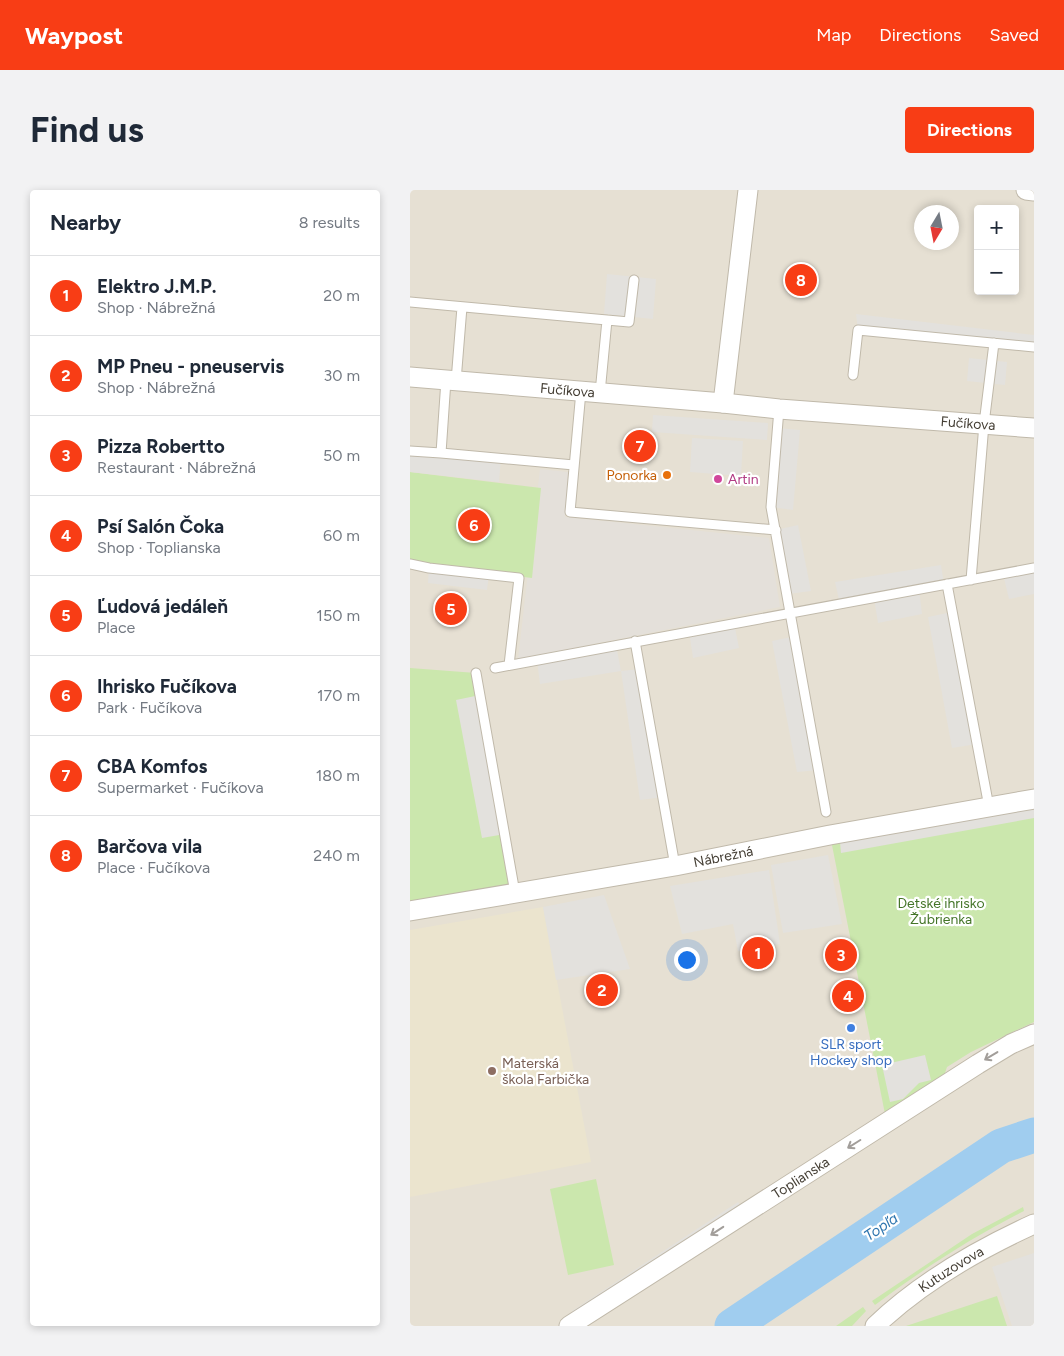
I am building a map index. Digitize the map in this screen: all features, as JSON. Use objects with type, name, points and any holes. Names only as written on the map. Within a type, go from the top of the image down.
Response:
[{"type":"street","points":[[723,403],[748,190]]},
{"type":"street","points":[[1026,190],[1034,191]]},
{"type":"street","name":"Fučíkova","points":[[410,377],[779,409],[1034,428]]},
{"type":"street","name":"Nábrežná","points":[[410,911],[675,866],[1034,799]]},
{"type":"street","name":"Toplianska","points":[[570,1326],[978,1064],[1011,1044],[1034,1034]]},
{"type":"street","name":"Kutuzovova","points":[[875,1326],[897,1307],[946,1273],[1000,1241],[1034,1224]]},
{"type":"lane","points":[[410,302],[629,322],[634,280]]},
{"type":"lane","points":[[441,453],[462,307]]},
{"type":"lane","points":[[600,393],[607,320]]},
{"type":"lane","points":[[853,375],[858,330],[1034,347]]},
{"type":"lane","points":[[971,580],[984,424],[994,343]]},
{"type":"lane","points":[[581,391],[570,512],[776,530]]},
{"type":"lane","points":[[779,409],[771,507],[792,612],[826,812]]},
{"type":"lane","points":[[410,451],[574,465]]},
{"type":"lane","points":[[410,564],[519,578],[510,665]]},
{"type":"lane","points":[[496,668],[1034,568]]},
{"type":"lane","points":[[947,584],[988,807]]},
{"type":"lane","points":[[635,641],[675,866]]},
{"type":"lane","points":[[476,674],[515,893]]},
{"type":"shaded area","points":[[410,190],[1034,190],[1034,1326],[410,1326]]},
{"type":"shaded area","points":[[607,274],[656,279],[653,319],[604,314]]},
{"type":"shaded area","points":[[856,314],[1034,335],[1034,347],[858,330]]},
{"type":"shaded area","points":[[969,358],[1007,362],[1005,385],[967,381]]},
{"type":"shaded area","points":[[653,415],[768,423],[767,440],[652,432]]},
{"type":"shaded area","points":[[778,428],[800,430],[793,510],[771,507]]},
{"type":"shaded area","points":[[692,438],[743,441],[741,476],[690,472]]},
{"type":"shaded area","points":[[410,451],[501,458],[499,482],[410,472]]},
{"type":"shaded area","points":[[540,469],[568,472],[565,517],[769,538],[780,607],[518,659]]},
{"type":"shaded area","points":[[798,525],[811,591],[788,594],[776,530]]},
{"type":"shaded area","points":[[941,565],[944,584],[919,589],[922,614],[878,623],[874,598],[840,604],[835,582]]},
{"type":"shaded area","points":[[429,568],[489,575],[487,590],[428,583]]},
{"type":"shaded area","points":[[1034,568],[1034,594],[1009,599],[1003,574]]},
{"type":"shaded area","points":[[952,612],[977,744],[952,748],[928,617]]},
{"type":"shaded area","points":[[734,623],[739,648],[693,658],[689,631]]},
{"type":"shaded area","points":[[796,636],[819,770],[797,772],[772,641]]},
{"type":"shaded area","points":[[616,645],[621,671],[540,684],[537,660]]},
{"type":"shaded area","points":[[640,669],[663,797],[640,800],[621,671]]},
{"type":"shaded area","points":[[480,695],[505,834],[482,838],[456,700]]},
{"type":"shaded area","points":[[1034,808],[1034,818],[841,853],[840,842]]},
{"type":"shaded area","points":[[828,855],[842,924],[783,933],[771,865]]},
{"type":"shaded area","points":[[769,870],[780,944],[738,951],[733,924],[682,934],[670,886]]},
{"type":"shaded area","points":[[604,895],[630,969],[556,980],[543,907]]},
{"type":"shaded area","name":"Materská škola Farbička","points":[[543,907],[591,1162],[410,1197],[410,930]]},
{"type":"shaded area","points":[[925,1055],[931,1080],[919,1083],[903,1099],[890,1102],[882,1065]]},
{"type":"shaded area","points":[[738,1202],[742,1208],[577,1317],[572,1311]]},
{"type":"shaded area","points":[[1034,1253],[1034,1326],[1012,1326],[992,1267]]},
{"type":"green space","points":[[410,472],[541,488],[532,578],[410,563]]},
{"type":"green space","points":[[410,668],[476,673],[515,893],[410,911]]},
{"type":"green space","name":"Detské ihrisko Žubrienka","points":[[1034,799],[1034,1022],[971,1052],[947,1067],[944,1076],[885,1114],[830,835]]},
{"type":"green space","points":[[596,1179],[614,1265],[568,1275],[550,1189]]},
{"type":"green space","points":[[1023,1207],[1024,1211],[948,1255],[875,1305],[872,1301],[972,1234]]},
{"type":"green space","points":[[997,1296],[1007,1326],[906,1326]]},
{"type":"green space","points":[[863,1307],[866,1311],[852,1326],[836,1326]]},
{"type":"waterway","name":"Topľa","points":[[732,1326],[1001,1146],[1034,1135]]},
{"type":"place","name":"Barčova vila","points":[[801,280]]},
{"type":"place","name":"CBA Komfos","points":[[640,446]]},
{"type":"place","name":"Ponorka","points":[[667,475]]},
{"type":"place","name":"Artin","points":[[718,479]]},
{"type":"place","name":"Ihrisko Fučíkova","points":[[474,525]]},
{"type":"place","name":"Ľudová jedáleň","points":[[451,609]]},
{"type":"place","name":"Elektro J.M.P.","points":[[758,953]]},
{"type":"place","name":"Pizza Robertto","points":[[841,955]]},
{"type":"place","name":"MP Pneu - pneuservis","points":[[602,990]]},
{"type":"place","name":"Psí Salón Čoka","points":[[848,996]]},
{"type":"place","name":"SLR sport Hockey shop","points":[[851,1028]]},
{"type":"place","name":"Materská škola Farbička","points":[[492,1071]]}]
